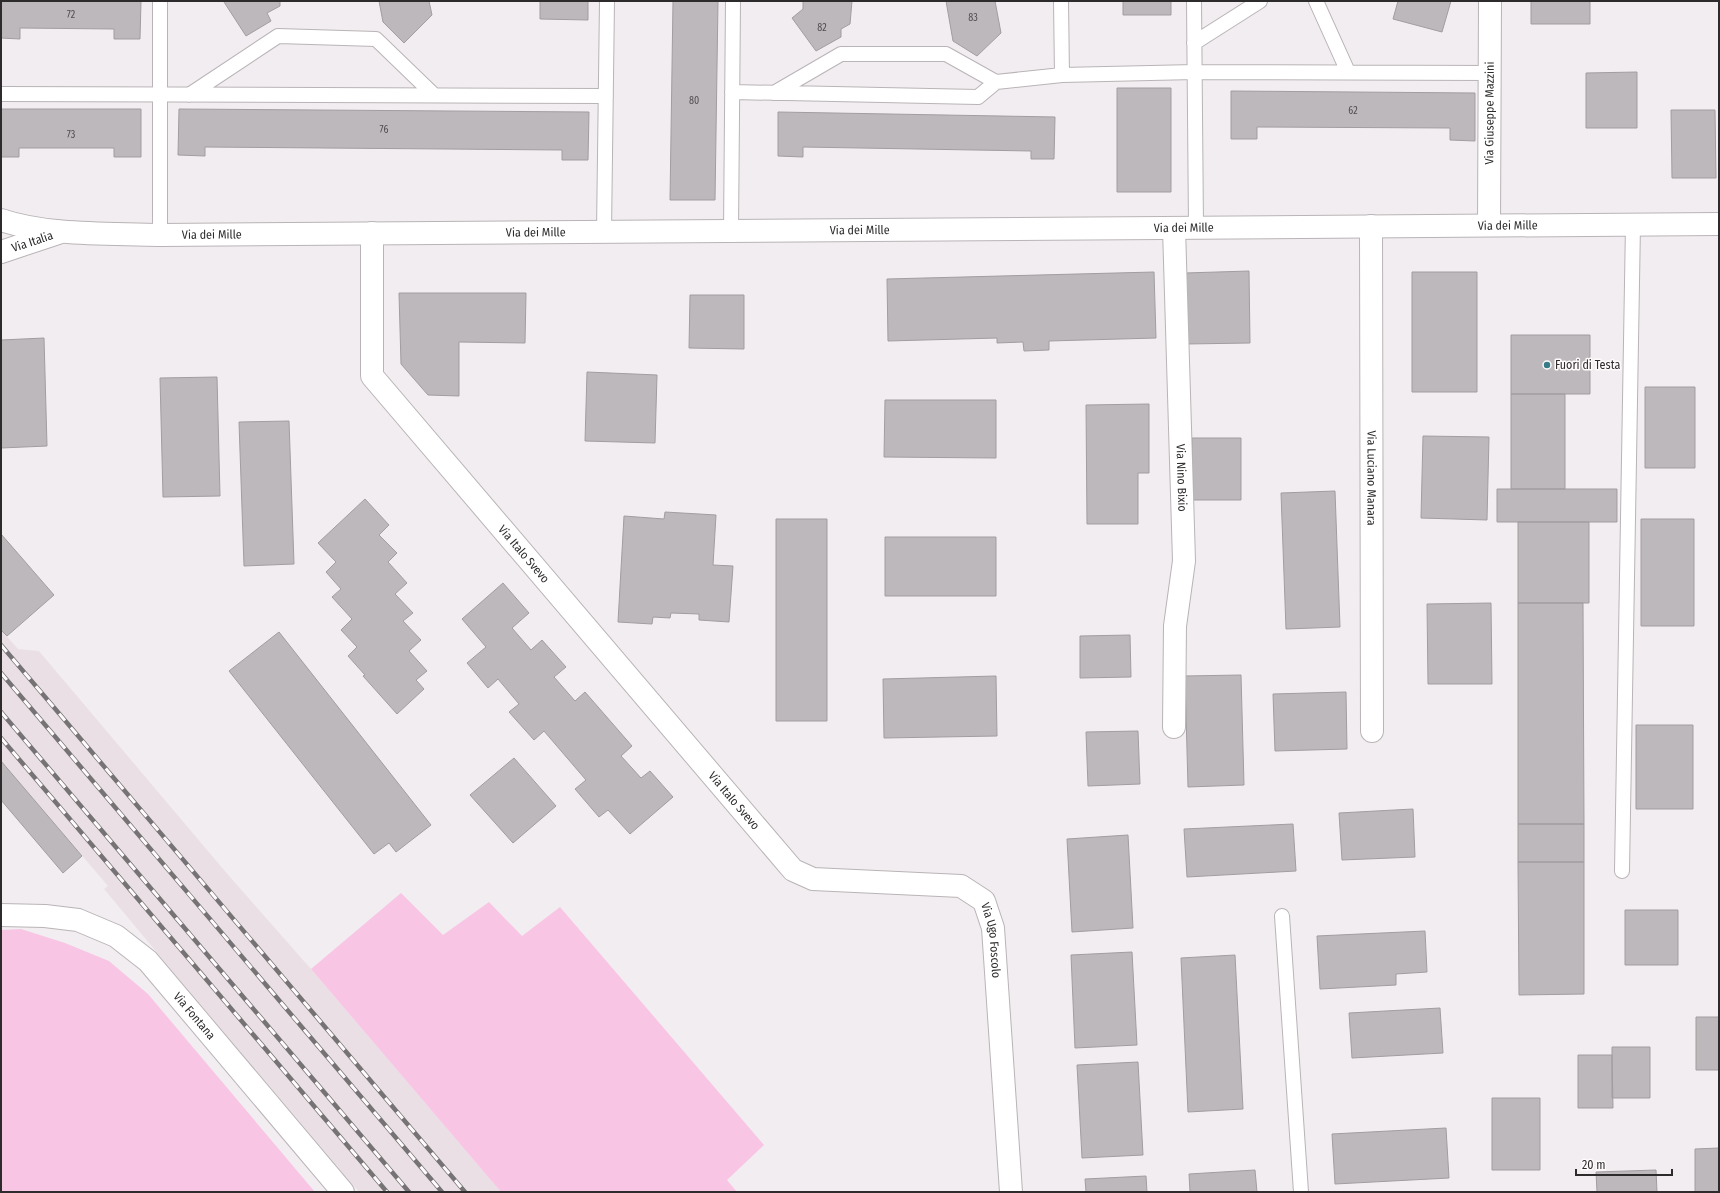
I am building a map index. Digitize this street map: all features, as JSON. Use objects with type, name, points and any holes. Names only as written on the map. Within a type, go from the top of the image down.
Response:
[{"type":"street","name":"Via Giuseppe Mazzini","points":[[1489,225],[1490,1]]},
{"type":"street","name":"Via dei Mille","points":[[1,220],[33,228],[63,231],[160,235],[1719,224]]},
{"type":"street","name":"Via Luciano Manara","points":[[1371,226],[1372,731]]},
{"type":"street","name":"Via Nino Bixio","points":[[1174,228],[1184,561],[1175,626],[1174,727]]},
{"type":"street","name":"Via Italia","points":[[1,252],[63,231]]},
{"type":"street","name":"Via Italo Svevo","points":[[372,233],[372,376],[511,537],[768,841]]},
{"type":"street","name":"Via Ugo Foscolo","points":[[768,841],[793,870],[813,880],[961,886],[984,901],[993,928],[1011,1192]]},
{"type":"street","name":"Via Fontana","points":[[1,915],[45,916],[78,920],[116,936],[148,961],[343,1192]]},
{"type":"lane","points":[[160,1],[160,235]]},
{"type":"lane","points":[[604,232],[607,1]]},
{"type":"lane","points":[[731,230],[733,1]]},
{"type":"lane","points":[[1061,1],[1062,75]]},
{"type":"lane","points":[[1194,1],[1196,227]]},
{"type":"lane","points":[[1194,43],[1260,1]]},
{"type":"lane","points":[[1316,1],[1348,72]]},
{"type":"lane","points":[[189,96],[278,36],[376,39],[434,96]]},
{"type":"lane","points":[[774,93],[841,54],[946,54],[996,82]]},
{"type":"lane","points":[[732,92],[978,97],[996,82],[1062,75],[1195,72],[1490,73]]},
{"type":"lane","points":[[1,94],[160,96],[606,96]]},
{"type":"lane","points":[[1622,871],[1633,224]]},
{"type":"lane","points":[[1282,916],[1301,1192]]},
{"type":"shaded area","points":[[1,630],[18,649],[39,651],[224,870],[311,969],[501,1192],[359,1192],[104,889],[108,886],[1,761]]},
{"type":"shaded area","points":[[401,893],[443,935],[489,902],[522,936],[560,907],[764,1145],[727,1180],[737,1192],[501,1192],[311,969]]},
{"type":"shaded area","points":[[21,929],[65,943],[109,961],[148,994],[315,1192],[1,1192],[1,930]]},
{"type":"building","points":[[1,1],[141,1],[140,39],[114,39],[114,29],[20,28],[20,39],[1,38]]},
{"type":"building","points":[[280,1],[280,6],[267,13],[271,21],[246,36],[224,2]]},
{"type":"building","points":[[379,1],[429,1],[432,15],[404,43],[383,22]]},
{"type":"building","points":[[540,1],[588,1],[588,20],[540,19]]},
{"type":"building","points":[[673,1],[718,1],[715,200],[670,200]]},
{"type":"building","points":[[803,1],[852,1],[850,24],[841,29],[841,37],[816,51],[792,18],[803,9]]},
{"type":"building","points":[[946,1],[995,1],[1001,33],[977,56],[953,41]]},
{"type":"building","points":[[1123,1],[1171,1],[1171,15],[1123,15]]},
{"type":"building","points":[[1398,1],[1451,1],[1442,32],[1393,19]]},
{"type":"building","points":[[1531,1],[1590,1],[1590,24],[1531,24]]},
{"type":"building","points":[[1637,72],[1637,128],[1586,128],[1586,73]]},
{"type":"building","points":[[1117,88],[1171,88],[1171,192],[1117,192]]},
{"type":"building","points":[[1231,91],[1475,93],[1475,141],[1450,140],[1450,128],[1257,127],[1257,139],[1231,139]]},
{"type":"building","points":[[1,109],[141,109],[141,157],[114,157],[114,148],[19,148],[19,157],[1,157]]},
{"type":"building","points":[[179,109],[589,112],[588,160],[562,160],[562,150],[205,147],[205,156],[178,155]]},
{"type":"building","points":[[1671,110],[1715,110],[1716,178],[1672,178]]},
{"type":"building","points":[[778,112],[1055,117],[1054,159],[1031,159],[1031,151],[803,147],[803,157],[778,156]]},
{"type":"building","points":[[1249,271],[1250,343],[1186,344],[1185,273]]},
{"type":"building","points":[[1154,272],[1156,338],[1049,341],[1049,350],[1024,351],[1023,342],[997,343],[997,338],[888,341],[887,279]]},
{"type":"building","points":[[1412,272],[1477,272],[1477,392],[1412,392]]},
{"type":"building","points":[[399,293],[526,293],[525,343],[459,342],[459,396],[428,395],[401,364]]},
{"type":"building","points":[[690,295],[744,295],[744,349],[689,348]]},
{"type":"building","points":[[1511,335],[1590,335],[1590,394],[1511,394]]},
{"type":"building","points":[[44,338],[47,446],[1,448],[1,340]]},
{"type":"building","points":[[587,372],[657,375],[655,443],[585,441]]},
{"type":"building","points":[[217,377],[220,496],[163,497],[160,378]]},
{"type":"building","points":[[1645,387],[1695,387],[1695,468],[1645,468]]},
{"type":"building","points":[[1511,394],[1565,394],[1565,489],[1511,489]]},
{"type":"building","points":[[885,400],[996,400],[996,458],[884,457]]},
{"type":"building","points":[[1149,404],[1149,473],[1138,473],[1138,524],[1087,524],[1086,405]]},
{"type":"building","points":[[289,421],[294,564],[244,566],[239,422]]},
{"type":"building","points":[[1423,436],[1489,437],[1487,520],[1421,518]]},
{"type":"building","points":[[1192,438],[1241,438],[1241,500],[1193,500]]},
{"type":"building","points":[[1497,489],[1617,489],[1617,522],[1497,522]]},
{"type":"building","points":[[1335,491],[1340,627],[1286,629],[1281,493]]},
{"type":"building","points":[[365,499],[389,525],[379,535],[397,553],[388,562],[407,583],[395,594],[413,613],[403,621],[421,640],[409,651],[427,671],[416,680],[424,689],[397,714],[363,676],[365,675],[348,656],[357,647],[341,630],[352,619],[332,597],[341,589],[326,572],[336,562],[318,543]]},
{"type":"building","points":[[665,512],[716,515],[713,565],[733,566],[729,622],[699,620],[699,614],[671,613],[670,618],[653,617],[652,624],[618,622],[624,516],[664,519]]},
{"type":"building","points":[[776,519],[827,519],[827,721],[776,721]]},
{"type":"building","points":[[1641,519],[1694,519],[1694,626],[1641,626]]},
{"type":"building","points":[[1518,522],[1589,522],[1589,603],[1518,603]]},
{"type":"building","points":[[1,534],[54,595],[7,636],[1,630]]},
{"type":"building","points":[[885,537],[996,537],[996,596],[885,596]]},
{"type":"building","points":[[503,583],[529,613],[512,628],[531,650],[542,640],[566,667],[554,677],[575,701],[585,692],[632,746],[621,756],[641,778],[650,771],[673,797],[630,834],[608,810],[599,817],[575,789],[586,780],[544,731],[534,740],[509,712],[519,704],[498,679],[488,688],[467,663],[486,647],[462,619]]},
{"type":"building","points":[[1491,603],[1492,684],[1428,684],[1427,604]]},
{"type":"building","points":[[1518,603],[1583,603],[1584,824],[1518,824]]},
{"type":"building","points":[[279,632],[431,825],[396,852],[389,843],[374,854],[229,671]]},
{"type":"building","points":[[1130,635],[1131,677],[1080,678],[1080,636]]},
{"type":"building","points":[[1241,675],[1244,785],[1188,787],[1185,676]]},
{"type":"building","points":[[996,676],[997,736],[884,738],[883,679]]},
{"type":"building","points":[[1346,692],[1347,749],[1275,751],[1273,694]]},
{"type":"building","points":[[1636,725],[1693,725],[1693,809],[1636,809]]},
{"type":"building","points":[[1138,731],[1140,784],[1088,786],[1086,732]]},
{"type":"building","points":[[514,758],[556,806],[513,843],[470,795]]},
{"type":"building","points":[[1,761],[82,856],[63,873],[1,800]]},
{"type":"building","points":[[1413,809],[1415,857],[1342,860],[1339,813]]},
{"type":"building","points":[[1293,824],[1296,871],[1187,877],[1184,829]]},
{"type":"building","points":[[1518,824],[1584,824],[1584,862],[1518,862]]},
{"type":"building","points":[[1128,835],[1133,928],[1072,932],[1067,839]]},
{"type":"building","points":[[1518,862],[1584,862],[1584,994],[1519,995]]},
{"type":"building","points":[[1625,910],[1678,910],[1678,965],[1625,965]]},
{"type":"building","points":[[1425,931],[1427,972],[1396,974],[1396,985],[1320,989],[1317,936]]},
{"type":"building","points":[[1132,952],[1137,1045],[1075,1048],[1071,955]]},
{"type":"building","points":[[1235,955],[1243,1109],[1188,1112],[1181,958]]},
{"type":"building","points":[[1440,1008],[1443,1053],[1352,1058],[1349,1013]]},
{"type":"building","points":[[1696,1017],[1719,1017],[1719,1070],[1696,1070]]},
{"type":"building","points":[[1612,1047],[1650,1047],[1650,1098],[1612,1098]]},
{"type":"building","points":[[1578,1055],[1612,1055],[1613,1108],[1578,1108]]},
{"type":"building","points":[[1138,1062],[1143,1155],[1082,1158],[1077,1065]]},
{"type":"building","points":[[1492,1098],[1540,1098],[1540,1170],[1492,1170]]},
{"type":"building","points":[[1446,1128],[1449,1178],[1335,1184],[1332,1134]]},
{"type":"building","points":[[1719,1148],[1719,1192],[1695,1192],[1695,1149]]},
{"type":"building","points":[[1255,1170],[1257,1192],[1190,1192],[1189,1174]]},
{"type":"building","points":[[1656,1170],[1657,1192],[1597,1192],[1596,1172]]},
{"type":"building","points":[[1146,1176],[1147,1192],[1086,1192],[1085,1179]]},
{"type":"railway","points":[[1,645],[465,1192]]},
{"type":"railway","points":[[1,673],[442,1192]]},
{"type":"railway","points":[[1,712],[409,1192]]},
{"type":"railway","points":[[1,738],[387,1192]]},
{"type":"place","name":"Fuori di Testa","points":[[1547,365]]}]
